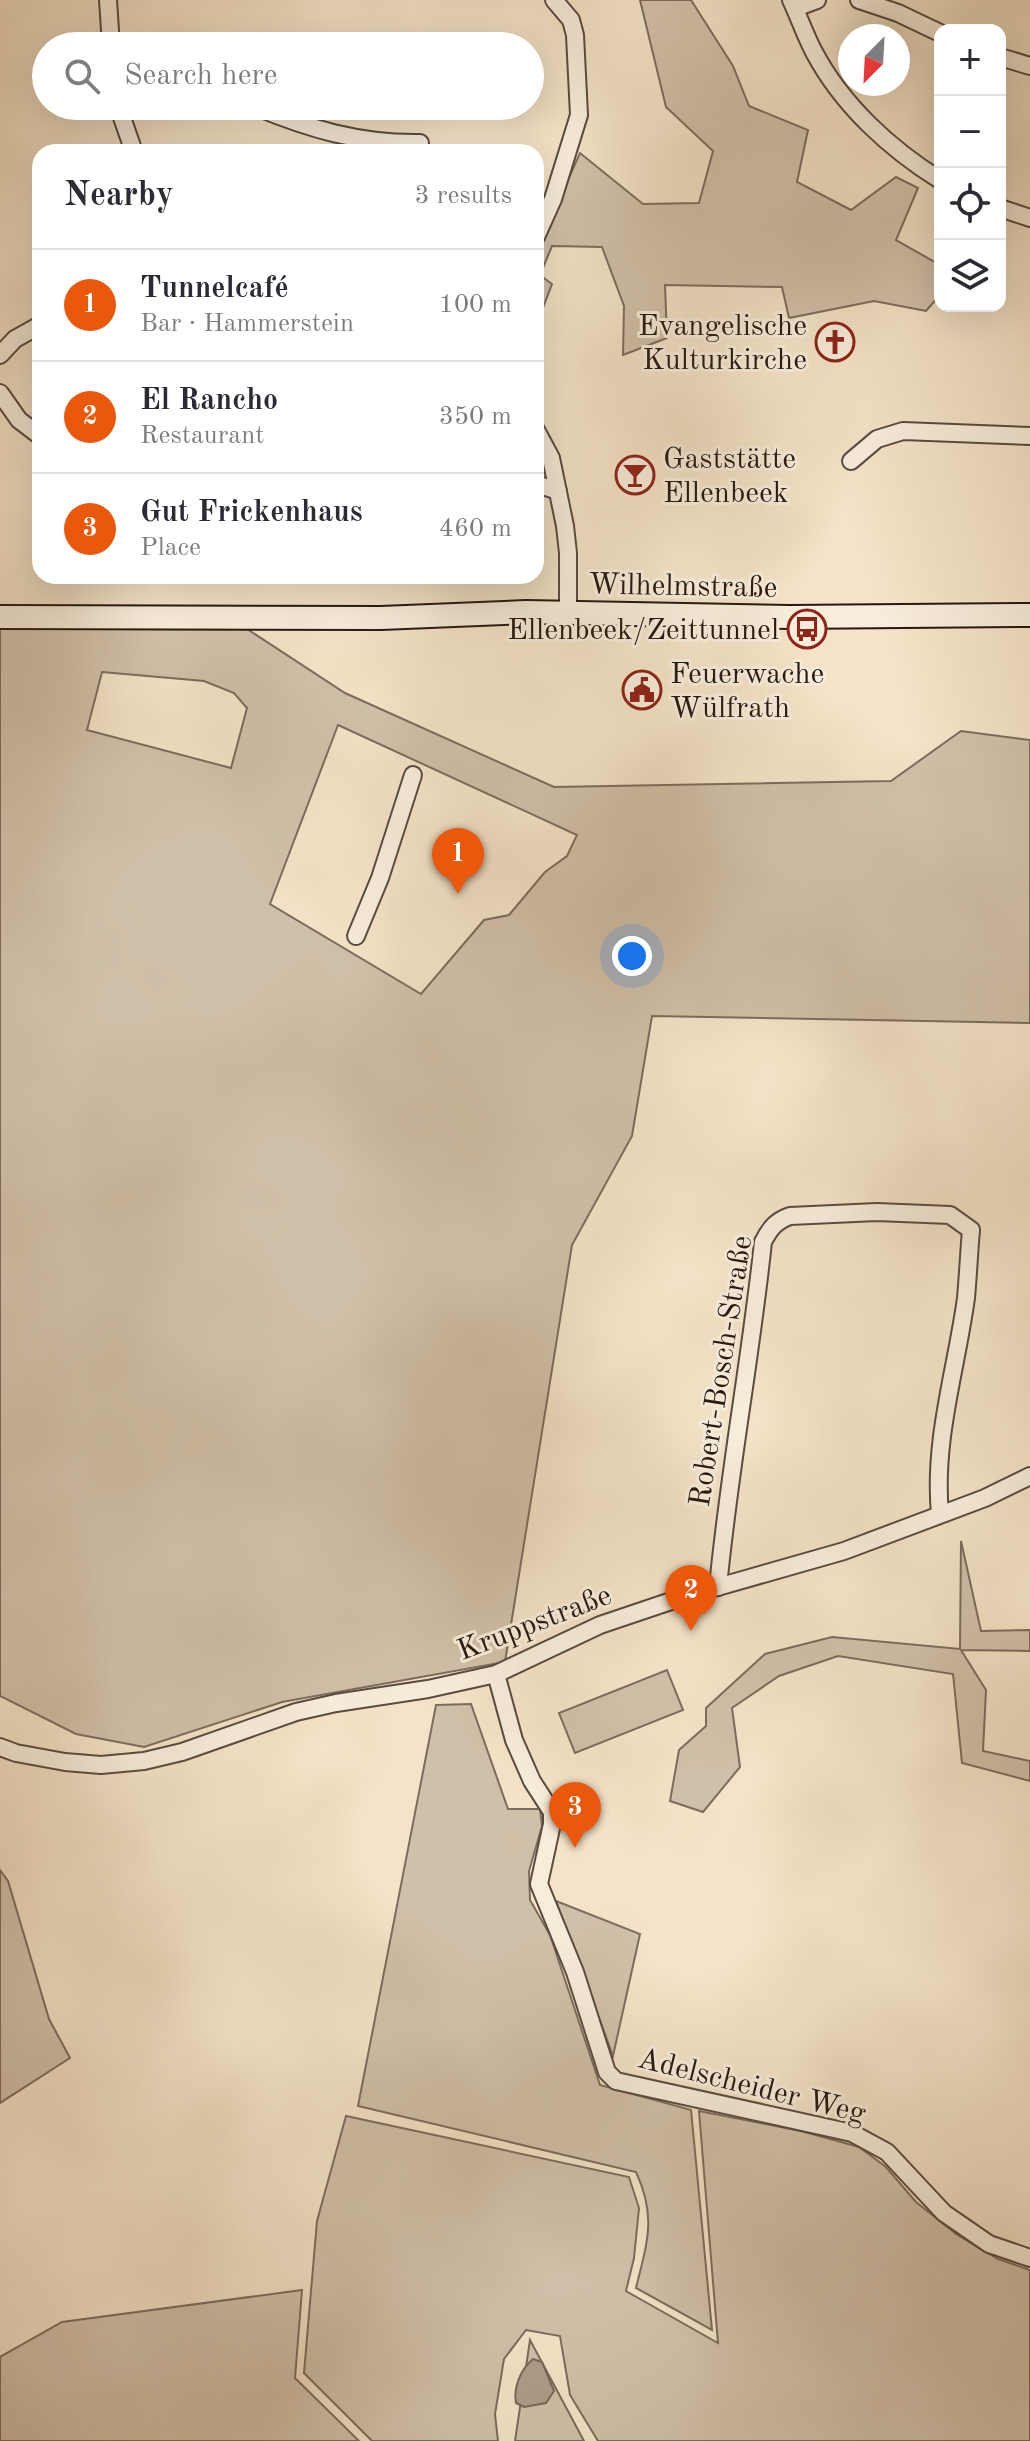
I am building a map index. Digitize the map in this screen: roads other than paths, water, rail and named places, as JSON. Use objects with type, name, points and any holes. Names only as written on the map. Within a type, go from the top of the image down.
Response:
[{"type":"main road","name":"Wilhelmstraße","points":[[0,617],[381,618],[526,612],[789,617],[1030,615]]},
{"type":"street","points":[[108,0],[110,32]]},
{"type":"street","points":[[544,219],[579,115],[575,35],[571,20],[554,0]]},
{"type":"street","points":[[817,0],[793,4],[814,52],[844,97],[877,132],[934,176]]},
{"type":"street","points":[[859,0],[898,13],[934,30]]},
{"type":"street","points":[[1006,59],[1030,66]]},
{"type":"street","points":[[123,120],[131,144]]},
{"type":"street","points":[[291,120],[383,144],[420,143]]},
{"type":"street","points":[[1006,210],[1030,218]]},
{"type":"street","points":[[0,355],[15,339],[32,329]]},
{"type":"street","points":[[0,393],[19,420],[32,430]]},
{"type":"street","points":[[851,461],[877,439],[903,431],[1030,436]]},
{"type":"street","points":[[544,445],[551,458],[568,553],[568,614]]},
{"type":"street","points":[[544,487],[558,491]]},
{"type":"street","points":[[356,936],[380,878],[413,775]]},
{"type":"street","name":"Robert-Bosch-Straße","points":[[718,1587],[726,1504],[742,1408],[763,1242],[769,1229],[790,1216],[877,1212],[950,1215],[971,1230],[965,1299],[937,1467],[940,1514]]},
{"type":"street","name":"Kruppstraße","points":[[0,1747],[65,1762],[101,1765],[144,1761],[182,1752],[296,1712],[496,1674],[600,1625],[844,1551],[985,1498],[1030,1476]]},
{"type":"street","name":"Adelscheider Weg","points":[[496,1674],[514,1740],[532,1781],[552,1812],[539,1884],[575,1972],[607,2072],[616,2081],[852,2133],[887,2152],[944,2213],[989,2244],[1030,2258]]},
{"type":"place","name":"Evangelische Kulturkirche","points":[[835,342]]},
{"type":"place","name":"Gaststätte Ellenbeek","points":[[635,475]]},
{"type":"place","name":"Ellenbeek/Zeittunnel","points":[[807,629]]},
{"type":"place","name":"Feuerwache Wülfrath","points":[[642,690]]},
{"type":"place","name":"Tunnelcafé","points":[[458,894]]},
{"type":"place","name":"El Rancho","points":[[691,1631]]},
{"type":"place","name":"Gut Frickenhaus","points":[[575,1848]]}]
